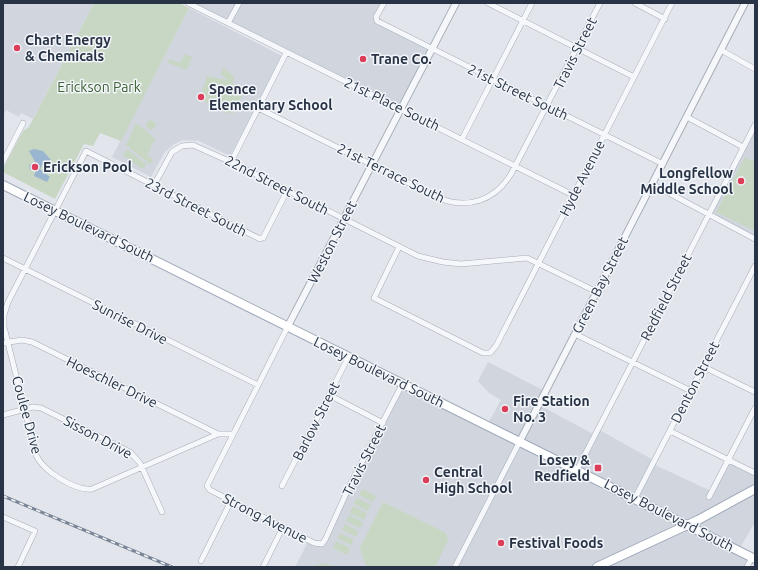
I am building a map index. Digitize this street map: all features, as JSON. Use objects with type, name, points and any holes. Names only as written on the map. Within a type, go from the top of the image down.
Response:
[{"type":"main road","name":"Losey Boulevard South","points":[[3,185],[689,524],[754,558]]},
{"type":"main road","points":[[597,567],[689,524],[755,489]]},
{"type":"street","name":"21st Place South","points":[[188,3],[573,195]]},
{"type":"street","points":[[228,23],[238,3]]},
{"type":"street","name":"21st Street South","points":[[384,3],[376,17],[377,21],[662,164]]},
{"type":"street","name":"Weston Street","points":[[209,481],[456,3]]},
{"type":"street","points":[[488,3],[634,77]]},
{"type":"street","points":[[462,139],[532,3]]},
{"type":"street","name":"Travis Street","points":[[516,166],[600,3]]},
{"type":"street","points":[[635,3],[664,19]]},
{"type":"street","name":"Hyde Avenue","points":[[399,247],[374,298],[483,353],[490,353],[496,346],[672,3]]},
{"type":"street","name":"Green Bay Street","points":[[456,565],[746,3]]},
{"type":"street","points":[[721,50],[755,69]]},
{"type":"street","points":[[231,162],[286,53]]},
{"type":"street","name":"21st Terrace South","points":[[258,108],[439,198],[453,203],[464,204],[477,202],[495,194],[507,182],[516,166]]},
{"type":"street","points":[[687,117],[743,147]]},
{"type":"street","points":[[3,162],[23,123]]},
{"type":"street","name":"Redfield Street","points":[[578,470],[632,362],[755,125]]},
{"type":"street","name":"22nd Street South","points":[[154,185],[172,152],[182,146],[193,145],[231,162],[399,247],[424,257],[450,263],[475,263],[527,258],[597,292]]},
{"type":"street","name":"23rd Street South","points":[[86,152],[258,238],[263,238],[287,191]]},
{"type":"street","name":"Coulee Drive","points":[[86,152],[6,307],[4,323],[5,342],[25,409],[35,452],[40,464],[50,472],[80,488],[88,490],[97,488],[218,434],[233,434]]},
{"type":"street","points":[[652,184],[755,239]]},
{"type":"street","name":"Sunrise Drive","points":[[3,258],[258,386]]},
{"type":"street","name":"Denton Street","points":[[635,498],[755,266]]},
{"type":"street","points":[[575,334],[691,391]]},
{"type":"street","name":"Hoeschler Drive","points":[[5,342],[22,340],[32,342],[218,434]]},
{"type":"street","name":"Barlow Street","points":[[282,486],[349,356]]},
{"type":"street","points":[[704,367],[755,392]]},
{"type":"street","name":"Travis Street","points":[[325,537],[403,383]]},
{"type":"street","points":[[329,395],[383,422]]},
{"type":"street","name":"Sisson Drive","points":[[3,415],[25,409],[40,408],[127,450],[137,458],[162,512]]},
{"type":"street","points":[[709,497],[755,408]]},
{"type":"street","points":[[670,431],[755,473]]},
{"type":"street","name":"Strong Avenue","points":[[209,481],[207,486],[209,489],[318,544],[323,544],[325,537]]},
{"type":"street","points":[[201,560],[231,501]]},
{"type":"street","points":[[3,517],[35,531],[18,567]]},
{"type":"street","points":[[263,567],[284,526]]},
{"type":"street","points":[[747,567],[754,558]]},
{"type":"street","points":[[456,565],[463,567]]},
{"type":"shaded area","points":[[3,3],[94,3],[33,119],[21,113],[19,117],[6,110],[3,116]]},
{"type":"shaded area","name":"Trane Co.","points":[[189,3],[384,3],[377,21],[432,49],[401,109]]},
{"type":"shaded area","name":"Spence Elementary School","points":[[189,8],[282,56],[230,156],[199,141],[183,140],[174,144],[164,153],[151,177],[112,157]]},
{"type":"shaded area","name":"Longfellow Middle School","points":[[755,125],[755,239],[709,214]]},
{"type":"shaded area","points":[[488,362],[545,391],[539,405],[595,435],[598,429],[655,461],[653,464],[711,491],[728,460],[755,473],[755,522],[739,550],[752,557],[747,567],[295,567],[309,540],[322,544],[403,383],[487,425],[501,400],[489,393],[478,381]]},
{"type":"green space","name":"Erickson Park","points":[[94,3],[179,3],[189,8],[121,141],[100,133],[93,146],[84,144],[55,199],[3,172],[3,169],[23,131],[29,127]]},
{"type":"green space","points":[[184,54],[192,57],[187,70],[168,63],[169,59],[181,63]]},
{"type":"green space","points":[[224,68],[235,78],[232,83],[236,85],[233,90],[243,94],[233,114],[230,112],[229,114],[196,97],[197,94],[201,95],[207,76],[227,80],[220,73]]},
{"type":"green space","points":[[151,120],[156,125],[151,130],[146,125]]},
{"type":"green space","points":[[136,123],[156,139],[150,147],[151,149],[147,155],[154,160],[150,164],[126,145]]},
{"type":"green space","points":[[127,149],[146,164],[145,167],[142,169],[123,155]]},
{"type":"green space","name":"Longfellow Middle School","points":[[745,157],[755,162],[755,231],[716,212]]},
{"type":"green space","points":[[362,489],[376,496],[373,502],[359,495]]},
{"type":"green space","points":[[357,498],[371,505],[368,511],[354,504]]},
{"type":"green space","points":[[383,502],[446,533],[448,540],[435,567],[366,567],[360,548]]},
{"type":"green space","points":[[353,506],[367,513],[364,520],[350,513]]},
{"type":"green space","points":[[349,515],[363,522],[360,528],[346,521]]},
{"type":"green space","points":[[345,524],[358,531],[356,537],[342,530]]},
{"type":"green space","points":[[340,533],[354,540],[351,545],[337,538]]},
{"type":"green space","points":[[336,541],[350,548],[347,555],[333,548]]},
{"type":"green space","points":[[324,563],[338,567],[311,567]]},
{"type":"water","name":"Erickson Pool","points":[[34,149],[43,151],[51,160],[44,162],[40,169],[50,177],[47,182],[34,176],[36,169],[30,170],[29,165],[35,162],[29,151]]},
{"type":"railway","points":[[3,496],[172,567]]},
{"type":"place","name":"Chart Energy & Chemicals","points":[[17,48]]},
{"type":"place","name":"Trane Co.","points":[[363,59]]},
{"type":"place","name":"Spence Elementary School","points":[[201,97]]},
{"type":"place","name":"Erickson Pool","points":[[35,167]]},
{"type":"place","name":"Longfellow Middle School","points":[[741,181]]},
{"type":"place","name":"Fire Station No. 3","points":[[505,409]]},
{"type":"place","name":"Losey & Redfield","points":[[598,468]]},
{"type":"place","name":"Central High School","points":[[426,480]]},
{"type":"place","name":"Festival Foods","points":[[501,543]]}]
